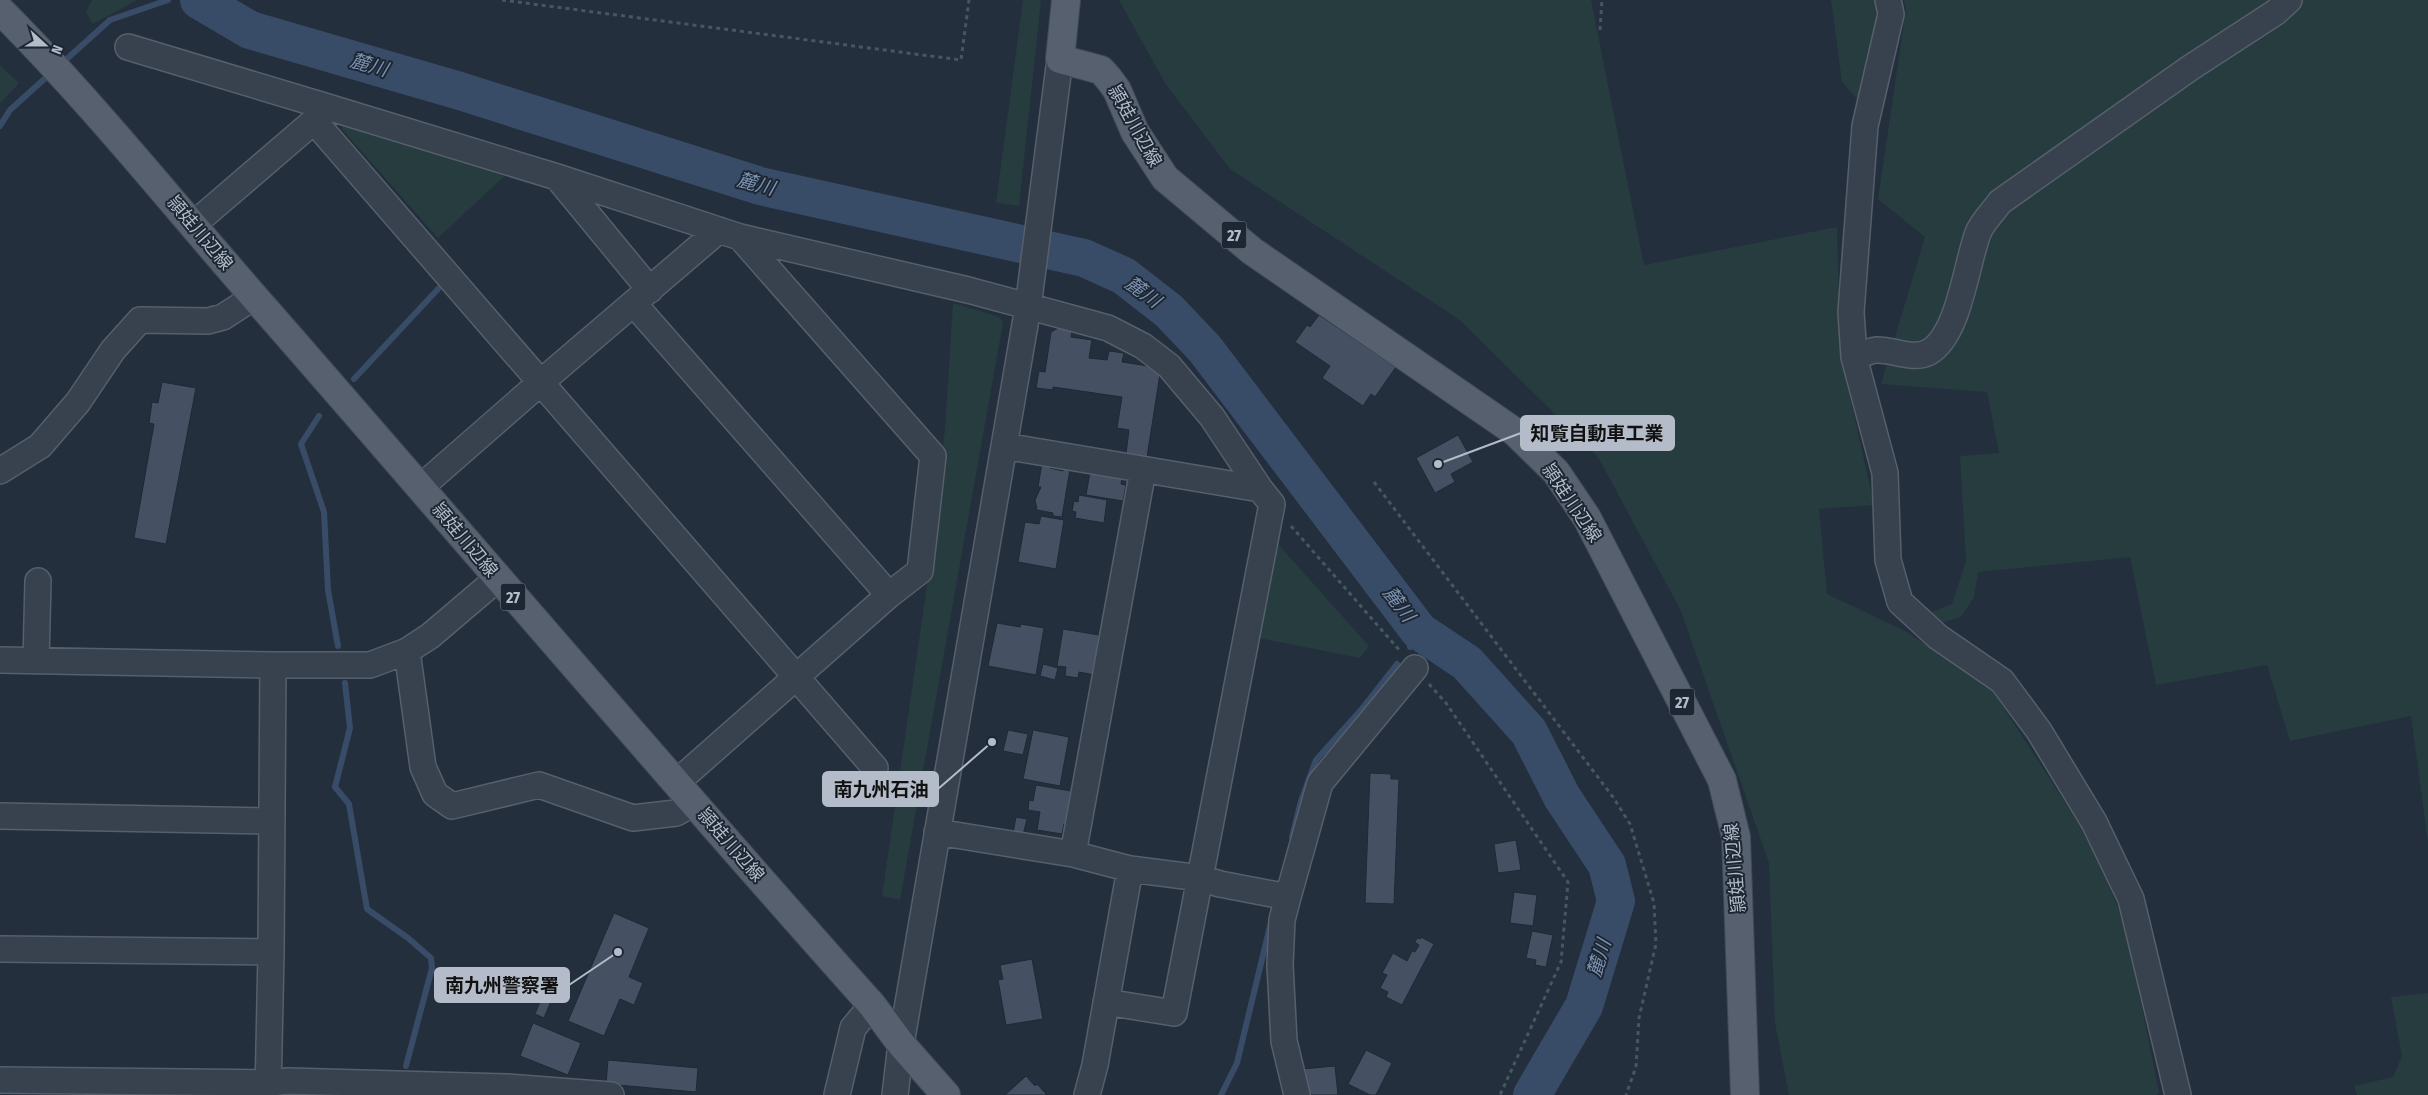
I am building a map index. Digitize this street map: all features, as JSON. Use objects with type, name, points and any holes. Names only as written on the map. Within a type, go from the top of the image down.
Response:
[{"type":"main road","points":[[1060,59],[1066,0]]},
{"type":"main road","name":"頴娃川辺線","points":[[0,10],[34,44],[194,224],[254,297],[421,488],[497,579],[872,1005],[901,1044],[946,1095]]},
{"type":"main road","name":"頴娃川辺線","points":[[1060,59],[1101,70],[1109,79],[1117,90],[1135,132],[1165,178],[1252,250],[1515,432],[1556,472],[1587,518],[1722,780],[1736,837],[1745,1095]]},
{"type":"street","points":[[1888,0],[1891,14],[1865,126],[1852,312],[1854,357],[1886,473],[1888,560],[1900,602],[1938,637],[2002,681],[2039,732],[2094,822],[2131,899],[2178,1095]]},
{"type":"street","points":[[1854,357],[1876,350],[1918,356],[1929,352],[1948,331],[1957,312],[1967,267],[1979,231],[2000,202],[2190,68],[2276,12],[2289,0]]},
{"type":"street","points":[[128,47],[317,113],[558,177],[729,234],[968,290],[1029,301],[1108,328],[1144,346],[1169,366],[1212,417],[1266,497],[1200,878],[1174,1013],[1106,1002]]},
{"type":"street","points":[[896,1095],[901,1044],[1029,301],[1060,59]]},
{"type":"street","points":[[194,224],[317,113]]},
{"type":"street","points":[[317,113],[540,383],[875,768]]},
{"type":"street","points":[[558,177],[642,297],[889,595]]},
{"type":"street","points":[[421,488],[540,383],[642,297],[729,234]]},
{"type":"street","points":[[676,783],[889,595],[920,571],[933,456],[729,234]]},
{"type":"street","points":[[0,471],[40,446],[78,402],[113,350],[140,320],[208,321],[223,317],[254,297]]},
{"type":"street","points":[[1004,446],[1143,470],[1266,497]]},
{"type":"street","points":[[1074,854],[1143,470]]},
{"type":"street","points":[[0,660],[273,666],[370,665],[407,651],[430,636],[497,579]]},
{"type":"street","points":[[36,661],[38,582]]},
{"type":"street","points":[[407,651],[423,767],[435,794],[452,806],[539,785],[633,818],[676,813],[694,803]]},
{"type":"street","points":[[268,1089],[273,666]]},
{"type":"street","points":[[1297,1095],[1284,1041],[1280,965],[1282,920],[1288,897],[1320,783],[1415,668]]},
{"type":"street","points":[[0,816],[272,821]]},
{"type":"street","points":[[937,832],[1074,854],[1130,869],[1200,878],[1220,884],[1288,897]]},
{"type":"street","points":[[1087,1095],[1090,1090],[1130,869]]},
{"type":"street","points":[[0,949],[271,952]]},
{"type":"street","points":[[837,1095],[853,1028],[872,1005]]},
{"type":"street","points":[[0,1080],[159,1088],[268,1089],[288,1081],[506,1087],[611,1095]]},
{"type":"path","points":[[502,0],[961,60],[969,0]]},
{"type":"path","points":[[1600,30],[1602,0]]},
{"type":"path","points":[[1374,482],[1613,797],[1630,824],[1654,904],[1656,944],[1639,1018],[1636,1067],[1626,1095]]},
{"type":"path","points":[[1266,497],[1446,703],[1568,882],[1561,962],[1500,1095]]},
{"type":"green space","points":[[92,0],[137,0],[93,24],[86,12]]},
{"type":"green space","points":[[1023,0],[1041,0],[1019,206],[996,203]]},
{"type":"green space","points":[[1119,0],[1591,0],[1644,265],[1837,227],[1840,351],[1874,505],[1819,509],[1827,594],[1905,631],[1990,687],[2089,839],[2126,926],[2159,1093],[2156,1095],[1789,1095],[1775,1023],[1769,863],[1681,611],[1598,457],[1460,320],[1230,169],[1165,83]]},
{"type":"green space","points":[[1831,0],[1876,0],[1879,15],[1859,101],[1842,82]]},
{"type":"green space","points":[[1904,0],[2428,0],[2428,842],[2411,716],[2290,741],[2267,665],[2156,685],[2130,557],[1978,572],[1974,597],[1961,617],[1938,624],[1925,615],[1952,604],[1966,561],[1960,456],[1999,453],[1987,392],[1881,384],[1925,237],[1878,199],[1906,9]]},
{"type":"green space","points":[[0,65],[19,83],[0,104]]},
{"type":"green space","points":[[354,122],[510,171],[438,238],[341,128]]},
{"type":"green space","points":[[953,303],[1000,317],[1003,323],[900,900],[882,896],[928,578],[945,429]]},
{"type":"green space","points":[[1278,544],[1369,646],[1360,658],[1259,638]]},
{"type":"green space","points":[[2428,993],[2428,1095],[2357,1095],[2354,1086],[2393,1077],[2402,1056],[2391,997]]},
{"type":"building","points":[[1319,315],[1396,367],[1375,397],[1371,394],[1363,406],[1322,378],[1330,366],[1295,342],[1307,325],[1310,327]]},
{"type":"building","points":[[1058,328],[1072,330],[1071,337],[1092,340],[1089,358],[1107,360],[1109,351],[1124,353],[1122,362],[1148,366],[1160,374],[1147,457],[1126,454],[1129,430],[1117,428],[1122,397],[1053,387],[1053,390],[1036,388],[1039,371],[1045,372],[1051,332]]},
{"type":"building","points":[[162,382],[196,388],[166,544],[134,538],[154,424],[149,423],[152,402],[158,403]]},
{"type":"building","points":[[1458,435],[1473,462],[1451,474],[1455,482],[1435,493],[1416,458]]},
{"type":"building","points":[[1042,463],[1050,465],[1050,468],[1063,471],[1064,468],[1070,469],[1062,517],[1037,510],[1035,500],[1041,487],[1038,487]]},
{"type":"building","points":[[1090,472],[1122,477],[1121,484],[1126,485],[1123,501],[1086,495]]},
{"type":"building","points":[[1079,495],[1107,500],[1104,523],[1075,518],[1076,512],[1072,511],[1074,501],[1078,502]]},
{"type":"building","points":[[1041,516],[1064,520],[1056,569],[1018,562],[1025,522],[1039,524]]},
{"type":"building","points":[[997,623],[1020,627],[1021,624],[1044,628],[1036,675],[988,666]]},
{"type":"building","points":[[1063,629],[1099,635],[1099,638],[1101,638],[1095,675],[1079,672],[1078,678],[1065,676],[1066,667],[1057,666]]},
{"type":"building","points":[[1043,664],[1058,668],[1055,680],[1040,676]]},
{"type":"building","points":[[1008,730],[1028,734],[1023,755],[1003,751]]},
{"type":"building","points":[[1033,730],[1069,737],[1060,786],[1023,779]]},
{"type":"building","points":[[1370,773],[1391,774],[1391,779],[1399,779],[1394,904],[1365,903]]},
{"type":"building","points":[[1036,785],[1071,791],[1067,825],[1064,824],[1062,834],[1037,830],[1040,812],[1028,810],[1029,800],[1033,801]]},
{"type":"building","points":[[1016,817],[1027,819],[1023,835],[1013,833]]},
{"type":"building","points":[[1516,840],[1521,870],[1498,873],[1494,844]]},
{"type":"building","points":[[1514,892],[1537,895],[1533,926],[1510,923]]},
{"type":"building","points":[[614,913],[649,928],[629,977],[643,983],[634,1005],[620,999],[604,1036],[568,1021]]},
{"type":"building","points":[[1532,931],[1553,935],[1546,967],[1535,965],[1536,960],[1526,958]]},
{"type":"building","points":[[1421,937],[1434,944],[1402,1005],[1386,997],[1388,992],[1380,988],[1387,975],[1382,973],[1393,953],[1407,961],[1412,951],[1415,952],[1419,945],[1415,942],[1417,938],[1420,939]]},
{"type":"building","points":[[1032,959],[1043,1019],[1006,1025],[998,980],[1003,979],[1000,965]]},
{"type":"building","points":[[547,985],[556,989],[544,1018],[535,1014]]},
{"type":"building","points":[[533,1023],[581,1043],[568,1075],[520,1056]]},
{"type":"building","points":[[1366,1050],[1392,1063],[1376,1095],[1370,1095],[1348,1084]]},
{"type":"building","points":[[608,1060],[698,1068],[696,1092],[606,1084]]},
{"type":"building","points":[[1335,1066],[1338,1095],[1305,1095],[1302,1069]]},
{"type":"building","points":[[1026,1076],[1047,1095],[1005,1095]]},
{"type":"waterway","points":[[60,65],[110,20],[168,0]]},
{"type":"waterway","name":"麓川","points":[[199,0],[250,30],[460,91],[760,186],[1084,258],[1124,276],[1169,311],[1205,349],[1419,631],[1467,663],[1529,732],[1562,797],[1607,865],[1616,901],[1584,1006],[1532,1095]]},
{"type":"waterway","points":[[0,126],[10,110],[51,73]]},
{"type":"waterway","points":[[354,379],[438,289]]},
{"type":"waterway","points":[[319,416],[301,444],[324,512],[328,590],[338,646]]},
{"type":"waterway","points":[[1410,647],[1419,631]]},
{"type":"waterway","points":[[1292,837],[1301,801],[1316,760],[1361,710],[1397,664]]},
{"type":"waterway","points":[[345,683],[350,728],[335,787],[349,804],[367,909],[408,938],[431,958],[432,968],[406,1066]]},
{"type":"waterway","points":[[1221,1095],[1237,1063],[1271,922]]},
{"type":"place","name":"知覧自動車工業","points":[[1438,464]]},
{"type":"place","name":"南九州石油","points":[[992,742]]},
{"type":"place","name":"南九州警察署","points":[[618,952]]}]
